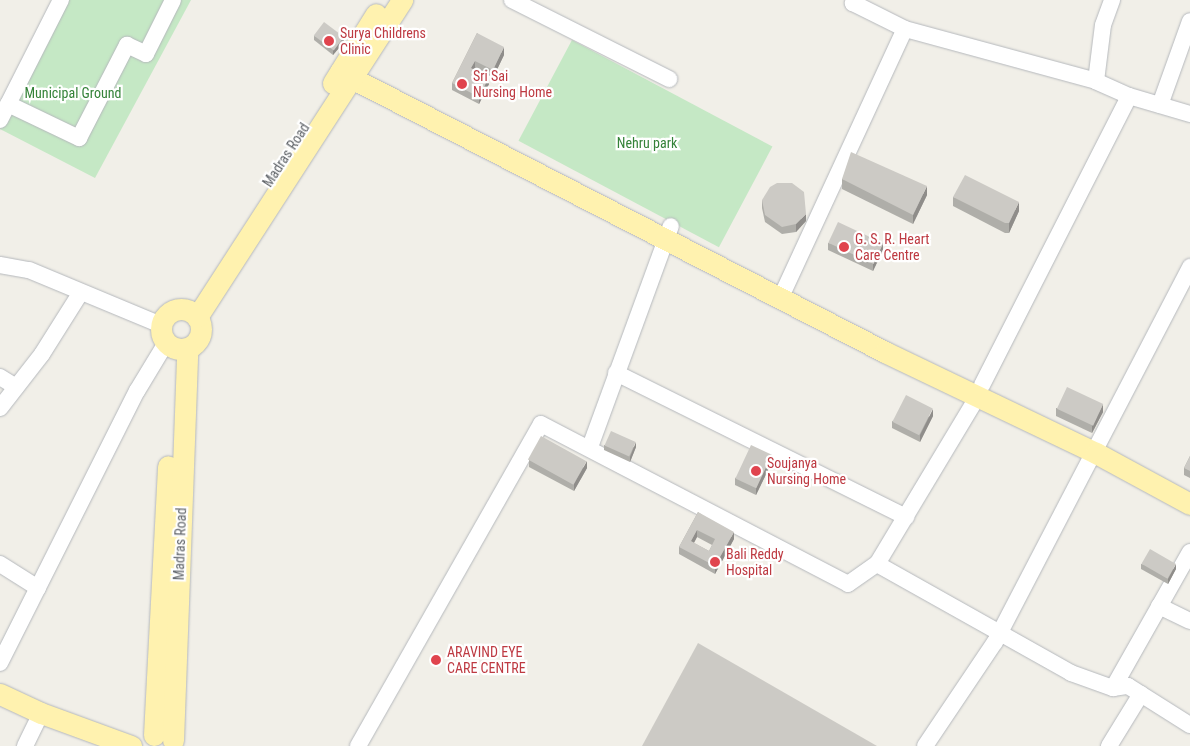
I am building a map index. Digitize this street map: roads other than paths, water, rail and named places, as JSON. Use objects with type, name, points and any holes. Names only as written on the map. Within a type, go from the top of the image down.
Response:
[{"type":"main road","points":[[349,71],[384,0]]},
{"type":"main road","points":[[191,313],[349,71],[402,0]]},
{"type":"main road","points":[[349,71],[980,390],[1099,448],[1190,487]]},
{"type":"main road","points":[[171,311],[191,313],[200,335],[175,347],[161,334],[162,321],[171,311]]},
{"type":"main road","name":"Madras Road","points":[[161,742],[175,347]]},
{"type":"main road","points":[[1099,448],[1190,504]]},
{"type":"main road","points":[[0,694],[41,714],[131,746]]},
{"type":"street","points":[[0,120],[60,0]]},
{"type":"street","points":[[8,104],[79,138],[127,45],[146,54],[173,0]]},
{"type":"street","points":[[512,0],[669,79]]},
{"type":"street","points":[[855,0],[853,3],[905,29],[1096,81],[1129,96],[1190,114]]},
{"type":"street","points":[[1096,81],[1103,25],[1112,0]]},
{"type":"street","points":[[1160,105],[1190,21]]},
{"type":"street","points":[[783,292],[905,29]]},
{"type":"street","points":[[358,746],[541,424],[590,447],[848,584],[877,564],[980,390],[1129,96]]},
{"type":"street","points":[[590,447],[669,232]]},
{"type":"street","points":[[0,265],[30,270],[154,322]]},
{"type":"street","points":[[925,746],[1000,633],[1099,448],[1190,267]]},
{"type":"street","points":[[0,408],[42,354],[80,292]]},
{"type":"street","points":[[0,663],[137,391],[175,347]]},
{"type":"street","points":[[616,373],[906,517]]},
{"type":"street","points":[[0,377],[16,387]]},
{"type":"street","points":[[1113,688],[1190,552]]},
{"type":"street","points":[[0,564],[38,588]]},
{"type":"street","points":[[877,564],[1071,673],[1113,688],[1128,686],[1190,725]]},
{"type":"street","points":[[1159,606],[1190,621]]},
{"type":"street","points":[[1109,746],[1141,694]]},
{"type":"street","points":[[25,746],[41,714]]},
{"type":"place","name":"Surya Childrens Clinic","points":[[329,41]]},
{"type":"place","name":"Sri Sai Nursing Home","points":[[462,84]]},
{"type":"place","name":"G. S. R. Heart Care Centre","points":[[844,247]]},
{"type":"place","name":"Soujanya Nursing Home","points":[[756,471]]},
{"type":"place","name":"Bali Reddy Hospital","points":[[715,562]]},
{"type":"place","name":"ARAVIND EYE CARE CENTRE","points":[[436,660]]},
{"type":"park label","name":"Municipal Ground","points":[[73,93]]},
{"type":"park label","name":"Nehru park","points":[[647,143]]}]
